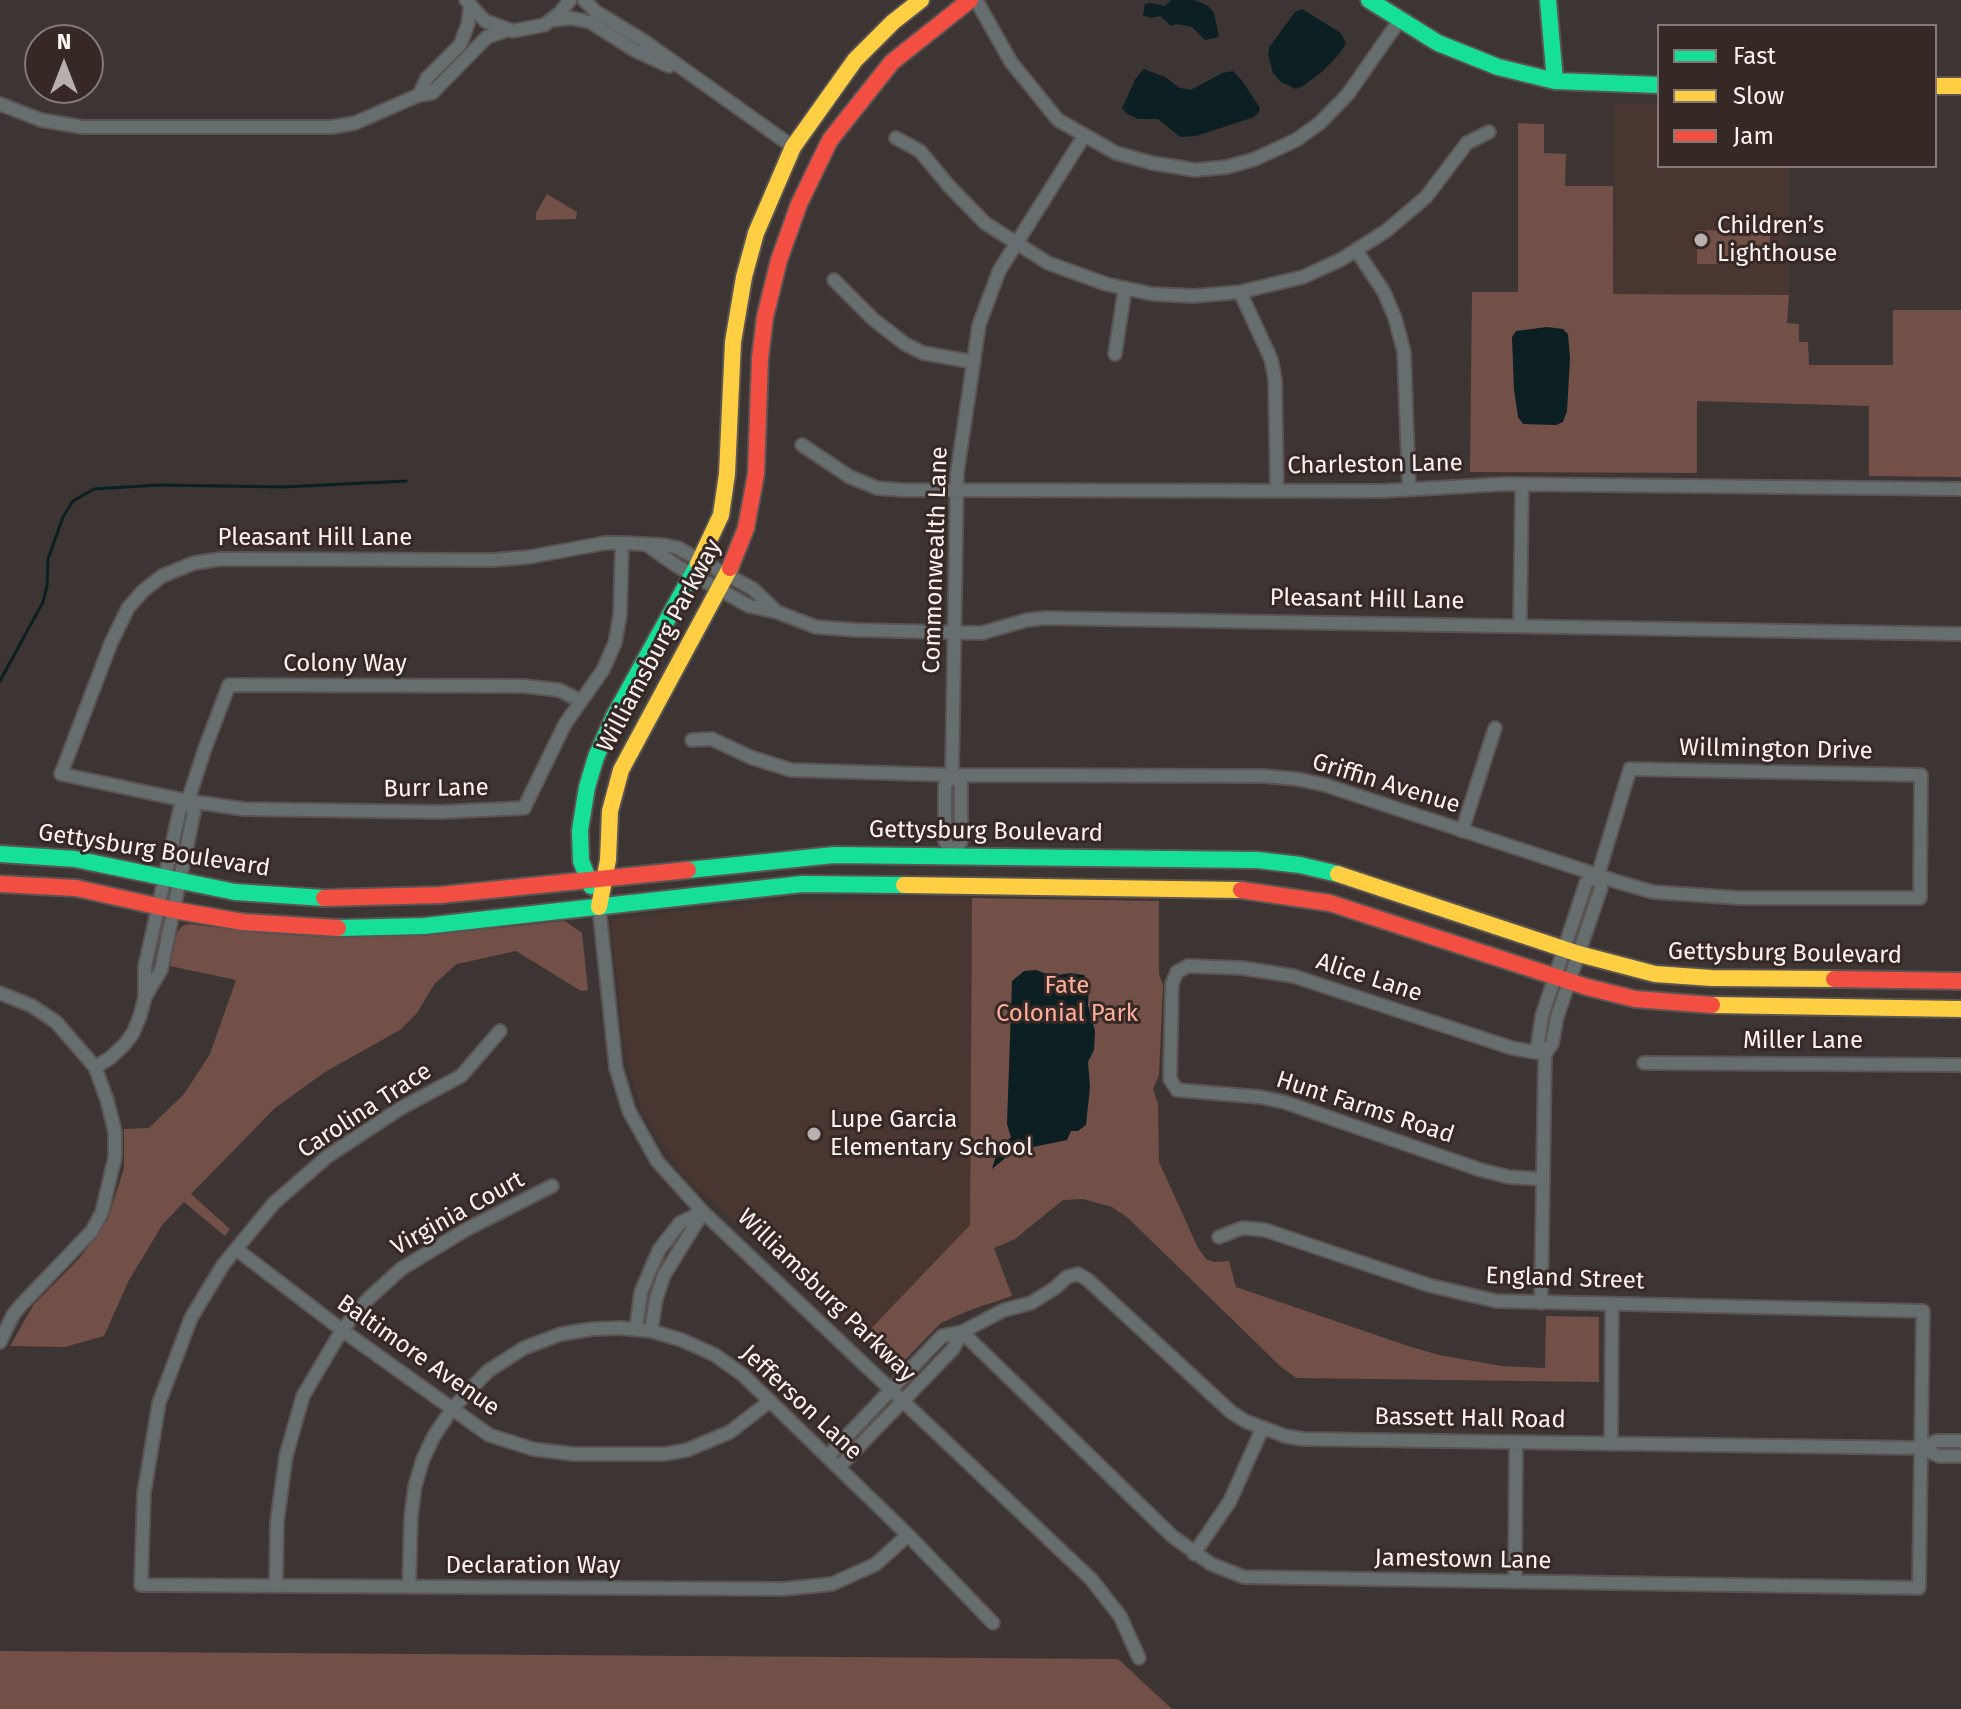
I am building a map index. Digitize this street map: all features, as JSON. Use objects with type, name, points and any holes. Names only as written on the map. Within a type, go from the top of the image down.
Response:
[{"type":"street","points":[[552,20],[570,0]]},
{"type":"street","points":[[584,0],[595,11],[644,41],[817,163]]},
{"type":"street","name":"Williamsburg Parkway","points":[[597,879],[581,861],[580,830],[596,757],[614,716],[717,528],[724,501],[733,342],[740,295],[756,233],[793,147],[855,60],[893,22],[921,0]]},
{"type":"street","points":[[973,0],[1011,62],[1058,120],[1128,156],[1195,170],[1227,167],[1255,159],[1296,140],[1320,123],[1365,74],[1399,21]]},
{"type":"street","name":"Williamsburg Parkway","points":[[973,0],[943,19],[892,62],[857,104],[817,163],[784,243],[768,301],[760,358],[754,493],[740,547],[640,730],[621,770],[610,811],[608,860],[597,879],[613,1053],[623,1095],[637,1128],[657,1161],[703,1212],[1091,1579],[1120,1616],[1139,1658]]},
{"type":"street","points":[[1369,0],[1438,43],[1498,67],[1555,81],[1657,85]]},
{"type":"street","points":[[1548,0],[1555,81]]},
{"type":"street","points":[[468,4],[485,21],[508,30]]},
{"type":"street","points":[[419,95],[427,78],[460,45],[468,24],[468,4]]},
{"type":"street","points":[[0,104],[41,120],[82,127],[332,127],[355,123],[419,95],[432,93],[487,37],[508,30],[534,29],[552,20],[571,18],[590,22],[636,51],[690,75]]},
{"type":"street","points":[[1937,86],[1961,86]]},
{"type":"street","points":[[896,138],[920,151],[985,223],[1048,263],[1083,278],[1125,288],[1152,294],[1194,296],[1240,292],[1303,277],[1356,250],[1386,231],[1426,197],[1467,143],[1489,132]]},
{"type":"street","name":"Commonwealth Lane","points":[[953,855],[945,841],[945,785],[952,775],[956,492],[974,362],[985,302],[999,271],[1084,136]]},
{"type":"street","points":[[1356,250],[1384,292],[1404,352],[1409,488]]},
{"type":"street","points":[[834,280],[873,319],[905,344],[923,353],[974,362]]},
{"type":"street","points":[[1115,354],[1125,288]]},
{"type":"street","points":[[1240,292],[1273,369],[1277,407],[1277,490]]},
{"type":"street","points":[[740,295],[768,301]]},
{"type":"street","name":"Charleston Lane","points":[[802,445],[850,477],[877,488],[956,492],[1277,490],[1522,484],[1961,489]]},
{"type":"street","points":[[1520,624],[1522,484]]},
{"type":"street","name":"Burr Lane","points":[[61,774],[231,808],[298,812],[469,812],[524,808],[556,739],[603,670],[615,643],[620,615],[622,543]]},
{"type":"street","name":"Pleasant Hill Lane","points":[[61,774],[122,619],[143,591],[172,570],[221,559],[493,560],[547,554],[594,544],[678,548],[697,568],[723,582],[749,606],[777,612],[816,627],[953,634],[982,633],[1045,618],[1961,634]]},
{"type":"street","name":"Colony Way","points":[[95,1067],[110,1058],[133,1033],[145,997],[145,966],[166,908],[194,812],[188,801],[229,685],[523,686],[559,690],[581,701]]},
{"type":"street","points":[[1462,831],[1495,728]]},
{"type":"street","name":"Griffin Avenue","points":[[692,740],[712,739],[750,757],[791,770],[1297,779],[1325,785],[1653,892],[1920,898]]},
{"type":"street","name":"Willmington Drive","points":[[1598,875],[1630,769],[1921,775],[1920,898]]},
{"type":"street","name":"Gettysburg Boulevard","points":[[0,854],[75,859],[172,881],[264,895],[348,899],[440,895],[834,855],[1237,859],[1289,863],[1352,878],[1571,952],[1638,971],[1673,976],[1961,981]]},
{"type":"street","points":[[953,855],[953,885]]},
{"type":"street","points":[[1541,1303],[1545,1054],[1538,1043],[1539,1027],[1571,952],[1586,883],[1598,875]]},
{"type":"street","name":"Gettysburg Boulevard","points":[[0,884],[76,888],[252,923],[350,929],[424,926],[802,884],[1270,891],[1330,903],[1618,996],[1671,1003],[1961,1009]]},
{"type":"street","name":"Alice Lane","points":[[1174,1087],[1170,1079],[1172,984],[1177,972],[1188,966],[1242,968],[1293,976],[1512,1048],[1545,1054]]},
{"type":"street","points":[[0,993],[32,1006],[56,1022],[95,1067],[115,1132],[115,1157],[102,1212],[92,1231],[13,1315],[0,1342]]},
{"type":"street","name":"Carolina Trace","points":[[141,1585],[144,1493],[159,1403],[191,1318],[236,1249],[274,1203],[328,1156],[401,1108],[461,1076],[500,1031]]},
{"type":"street","name":"Miller Lane","points":[[1644,1063],[1961,1065]]},
{"type":"street","name":"Hunt Farms Road","points":[[1174,1087],[1182,1092],[1239,1095],[1284,1102],[1481,1170],[1509,1177],[1543,1179]]},
{"type":"street","name":"Virginia Court","points":[[276,1586],[277,1522],[286,1456],[303,1396],[342,1330],[367,1300],[401,1269],[467,1229],[552,1186]]},
{"type":"street","points":[[636,1329],[641,1292],[659,1250],[680,1223],[703,1212]]},
{"type":"street","points":[[651,1331],[664,1275],[703,1212]]},
{"type":"street","name":"England Street","points":[[1219,1237],[1242,1228],[1265,1230],[1458,1294],[1496,1301],[1923,1311],[1920,1448]]},
{"type":"street","name":"Baltimore Avenue","points":[[236,1249],[342,1330],[489,1435],[533,1449],[573,1454],[665,1454],[687,1450],[730,1432],[770,1401]]},
{"type":"street","name":"Bassett Hall Road","points":[[962,1332],[1004,1310],[1031,1303],[1067,1277],[1078,1274],[1231,1412],[1262,1429],[1303,1439],[1920,1448],[1939,1456],[1961,1456]]},
{"type":"street","points":[[1611,1444],[1612,1304]]},
{"type":"street","points":[[0,1308],[13,1315]]},
{"type":"street","name":"Jefferson Lane","points":[[409,1587],[415,1486],[429,1446],[452,1409],[488,1371],[535,1343],[561,1334],[592,1329],[636,1329],[682,1340],[715,1355],[743,1375],[908,1535],[993,1623]]},
{"type":"street","points":[[827,1457],[942,1336],[962,1332]]},
{"type":"street","points":[[839,1467],[953,1349],[962,1332]]},
{"type":"street","name":"Jamestown Lane","points":[[962,1332],[1172,1536],[1194,1554],[1226,1572],[1244,1577],[1919,1588],[1920,1448]]},
{"type":"street","points":[[1194,1554],[1230,1501],[1262,1429]]},
{"type":"street","name":"Bassett Hall Road","points":[[1920,1448],[1937,1441],[1961,1441]]},
{"type":"street","points":[[1515,1582],[1516,1442]]},
{"type":"street","name":"Declaration Way","points":[[141,1585],[783,1589],[832,1584],[876,1564],[908,1535]]},
{"type":"shaded area","name":"Children’s Lighthouse","points":[[1614,104],[1657,104],[1657,168],[1789,168],[1789,295],[1613,294]]},
{"type":"shaded area","name":"Lupe Garcia Elementary School","points":[[876,897],[972,898],[970,1225],[863,1337],[697,1188],[678,1168],[641,1109],[626,1057],[610,919],[777,901]]},
{"type":"green space","points":[[1518,123],[1544,124],[1544,153],[1566,154],[1565,186],[1613,186],[1613,294],[1789,295],[1787,323],[1799,324],[1799,342],[1808,342],[1809,365],[1893,365],[1893,310],[1961,310],[1961,477],[1869,476],[1869,406],[1697,401],[1697,473],[1470,472],[1472,292],[1518,292]]},
{"type":"green space","points":[[547,194],[577,212],[576,219],[536,220],[536,213]]},
{"type":"green space","points":[[1697,230],[1770,232],[1770,256],[1760,264],[1697,264]]},
{"type":"green space","name":"Fate Colonial Park","points":[[972,898],[1159,901],[1159,974],[1163,985],[1159,1075],[1153,1089],[1158,1104],[1159,1162],[1198,1248],[1206,1259],[1229,1261],[1236,1287],[1411,1347],[1501,1366],[1545,1368],[1546,1316],[1599,1317],[1599,1382],[1296,1378],[1128,1218],[1112,1207],[1083,1199],[1063,1200],[1015,1239],[994,1248],[1012,1296],[941,1323],[901,1364],[891,1363],[863,1337],[970,1225]]},
{"type":"green space","points":[[565,921],[582,933],[588,990],[581,991],[516,951],[457,964],[435,983],[417,1013],[400,1030],[325,1072],[275,1108],[191,1194],[230,1229],[225,1236],[184,1202],[162,1225],[129,1280],[104,1336],[65,1347],[10,1346],[34,1304],[79,1259],[108,1219],[124,1168],[124,1129],[149,1128],[184,1094],[210,1054],[236,980],[170,966],[177,933],[182,926],[190,924],[338,938],[431,935]]},
{"type":"green space","points":[[0,1651],[1118,1659],[1172,1709],[0,1709]]},
{"type":"water","points":[[1171,0],[1195,0],[1208,6],[1214,13],[1219,37],[1205,40],[1192,27],[1171,26],[1160,16],[1150,18],[1143,15],[1145,4],[1165,6]]},
{"type":"water","points":[[1302,9],[1341,33],[1346,43],[1323,71],[1296,89],[1281,82],[1273,73],[1268,54],[1270,46],[1295,12]]},
{"type":"water","points":[[1144,69],[1165,77],[1180,88],[1191,90],[1222,73],[1233,71],[1260,108],[1259,112],[1254,117],[1196,136],[1180,137],[1158,119],[1138,119],[1122,108],[1136,78]]},
{"type":"water","points":[[1547,327],[1563,329],[1568,334],[1567,411],[1563,422],[1556,425],[1523,424],[1518,417],[1514,390],[1512,337],[1516,331]]},
{"type":"water","points":[[1036,970],[1052,976],[1070,973],[1084,975],[1089,983],[1088,1005],[1095,1031],[1094,1050],[1088,1062],[1090,1087],[1086,1125],[1078,1131],[1071,1131],[1067,1140],[1033,1147],[1021,1145],[992,1169],[997,1152],[1011,1137],[1007,1124],[1012,981],[1024,971]]},
{"type":"waterway","points":[[0,681],[43,602],[48,559],[63,517],[73,501],[94,489],[159,485],[284,487],[406,481]]},
{"type":"traffic: fast","points":[[1369,0],[1438,43],[1498,67],[1555,81],[1657,85]]},
{"type":"traffic: fast","points":[[1548,0],[1555,81]]},
{"type":"traffic: fast","points":[[591,886],[581,861],[580,830],[596,757],[614,716],[698,564]]},
{"type":"traffic: fast","points":[[0,854],[75,859],[235,892],[324,898]]},
{"type":"traffic: fast","points":[[688,870],[834,855],[1257,860],[1338,874]]},
{"type":"traffic: fast","points":[[338,928],[424,926],[802,884],[904,885]]},
{"type":"traffic: slow","points":[[698,564],[721,515],[727,474],[733,342],[744,277],[756,233],[793,147],[855,60],[893,22],[921,0]]},
{"type":"traffic: slow","points":[[1937,86],[1961,86]]},
{"type":"traffic: slow","points":[[599,907],[608,860],[610,811],[621,770],[730,568]]},
{"type":"traffic: slow","points":[[1338,874],[1579,954],[1655,974],[1711,978],[1834,979]]},
{"type":"traffic: slow","points":[[904,885],[1241,890]]},
{"type":"traffic: slow","points":[[1712,1005],[1961,1009]]},
{"type":"traffic: jam","points":[[730,568],[746,528],[756,474],[760,358],[765,317],[779,260],[799,204],[830,140],[892,62],[970,0]]},
{"type":"traffic: jam","points":[[324,898],[440,895],[688,870]]},
{"type":"traffic: jam","points":[[0,884],[76,888],[243,922],[338,928]]},
{"type":"traffic: jam","points":[[1241,890],[1330,903],[1587,987],[1635,999],[1712,1005]]},
{"type":"traffic: jam","points":[[1834,979],[1961,981]]},
{"type":"place","name":"Children’s Lighthouse","points":[[1701,240]]},
{"type":"place","name":"Lupe Garcia Elementary School","points":[[814,1134]]}]
